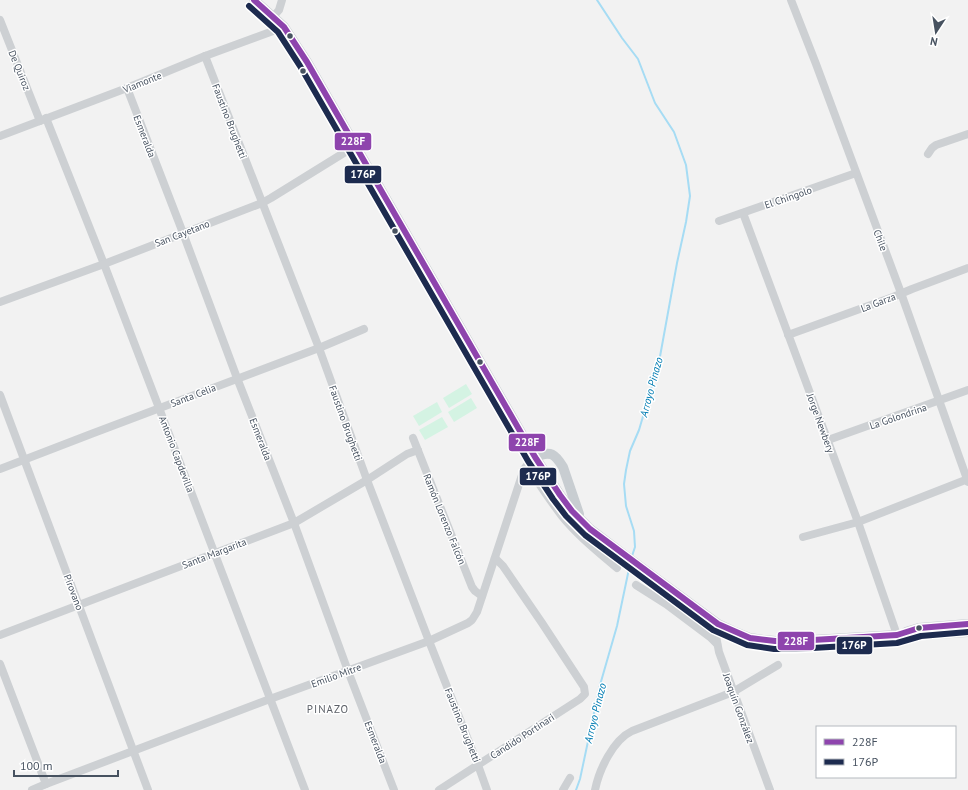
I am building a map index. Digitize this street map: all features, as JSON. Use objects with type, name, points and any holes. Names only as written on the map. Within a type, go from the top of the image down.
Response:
[{"type":"main road","points":[[254,0],[284,28],[307,62],[536,456],[560,495],[572,511],[590,529],[718,624],[743,635],[762,640],[796,641],[897,635],[920,636],[968,632]]},
{"type":"main road","points":[[536,456],[543,453],[549,453],[559,460],[563,467],[581,520]]},
{"type":"main road","points":[[897,635],[919,628],[968,624]]},
{"type":"street","points":[[273,17],[279,10],[282,0]]},
{"type":"street","name":"Chile","points":[[791,0],[901,293],[968,480]]},
{"type":"street","name":"De Quiroz","points":[[0,20],[43,119]]},
{"type":"street","name":"Viamonte","points":[[0,136],[127,88],[205,56],[284,28]]},
{"type":"street","name":"Faustino Brughetti","points":[[205,56],[487,790]]},
{"type":"street","name":"Esmeralda","points":[[127,88],[237,378],[294,523],[394,790]]},
{"type":"street","name":"Antonio Capdevilla","points":[[43,119],[104,264],[305,790]]},
{"type":"street","points":[[928,154],[936,145],[968,134]]},
{"type":"street","name":"San Cayetano","points":[[0,302],[104,264],[262,202],[271,198],[355,146]]},
{"type":"street","name":"El Chingolo","points":[[719,221],[856,173]]},
{"type":"street","name":"Jorge Newbery","points":[[743,213],[858,522],[897,635]]},
{"type":"street","name":"La Garza","points":[[788,335],[968,268]]},
{"type":"street","name":"Santa Celia","points":[[0,469],[364,330]]},
{"type":"street","name":"La Golondrina","points":[[828,440],[968,390]]},
{"type":"street","name":"Pirovano","points":[[0,395],[148,790]]},
{"type":"street","name":"Ramón Lorenzo Falcón","points":[[413,438],[472,587],[482,596]]},
{"type":"street","name":"Santa Margarita","points":[[0,635],[294,523],[367,480],[407,454],[418,450]]},
{"type":"street","name":"Emilio Mitre","points":[[32,790],[270,699],[429,641],[468,623],[477,612],[524,470],[536,456]]},
{"type":"street","points":[[522,476],[534,478],[572,527],[591,546],[617,568]]},
{"type":"street","points":[[802,537],[858,522],[968,480]]},
{"type":"street","name":"Candido Portinari","points":[[439,790],[580,699],[585,694],[584,687],[542,623],[503,566],[495,558]]},
{"type":"street","points":[[636,585],[666,604],[717,644]]},
{"type":"street","name":"Joaquín González","points":[[718,624],[716,633],[719,652],[770,790]]},
{"type":"street","points":[[0,664],[46,784]]},
{"type":"street","points":[[595,790],[609,755],[615,745],[625,734],[733,692],[778,665]]},
{"type":"street","points":[[563,790],[570,778]]},
{"type":"green space","points":[[466,384],[472,394],[449,408],[443,398]]},
{"type":"green space","points":[[471,398],[477,408],[454,422],[448,412]]},
{"type":"green space","points":[[437,402],[442,412],[419,426],[413,416]]},
{"type":"green space","points":[[442,417],[448,427],[425,440],[419,430]]},
{"type":"waterway","name":"Arroyo Pinazo","points":[[597,0],[638,59],[655,103],[674,132],[686,165],[690,196],[659,362],[639,430],[630,451],[626,470],[624,484],[626,506],[634,531],[635,547],[632,556]]},
{"type":"waterway","name":"Arroyo Pinazo","points":[[576,790],[580,779],[600,685],[617,626],[630,564]]},
{"type":"transit line","name":"228F","points":[[254,0],[284,27],[307,62],[535,457],[572,511],[590,529],[718,624],[750,638],[775,641],[796,641],[897,635],[919,628],[968,624]]},
{"type":"transit line","name":"176P","points":[[249,6],[278,32],[300,66],[528,461],[566,516],[585,535],[713,630],[747,645],[774,649],[796,649],[897,643],[921,636],[968,632]]},
{"type":"district","name":"PINAZO","points":[[328,709]]}]
